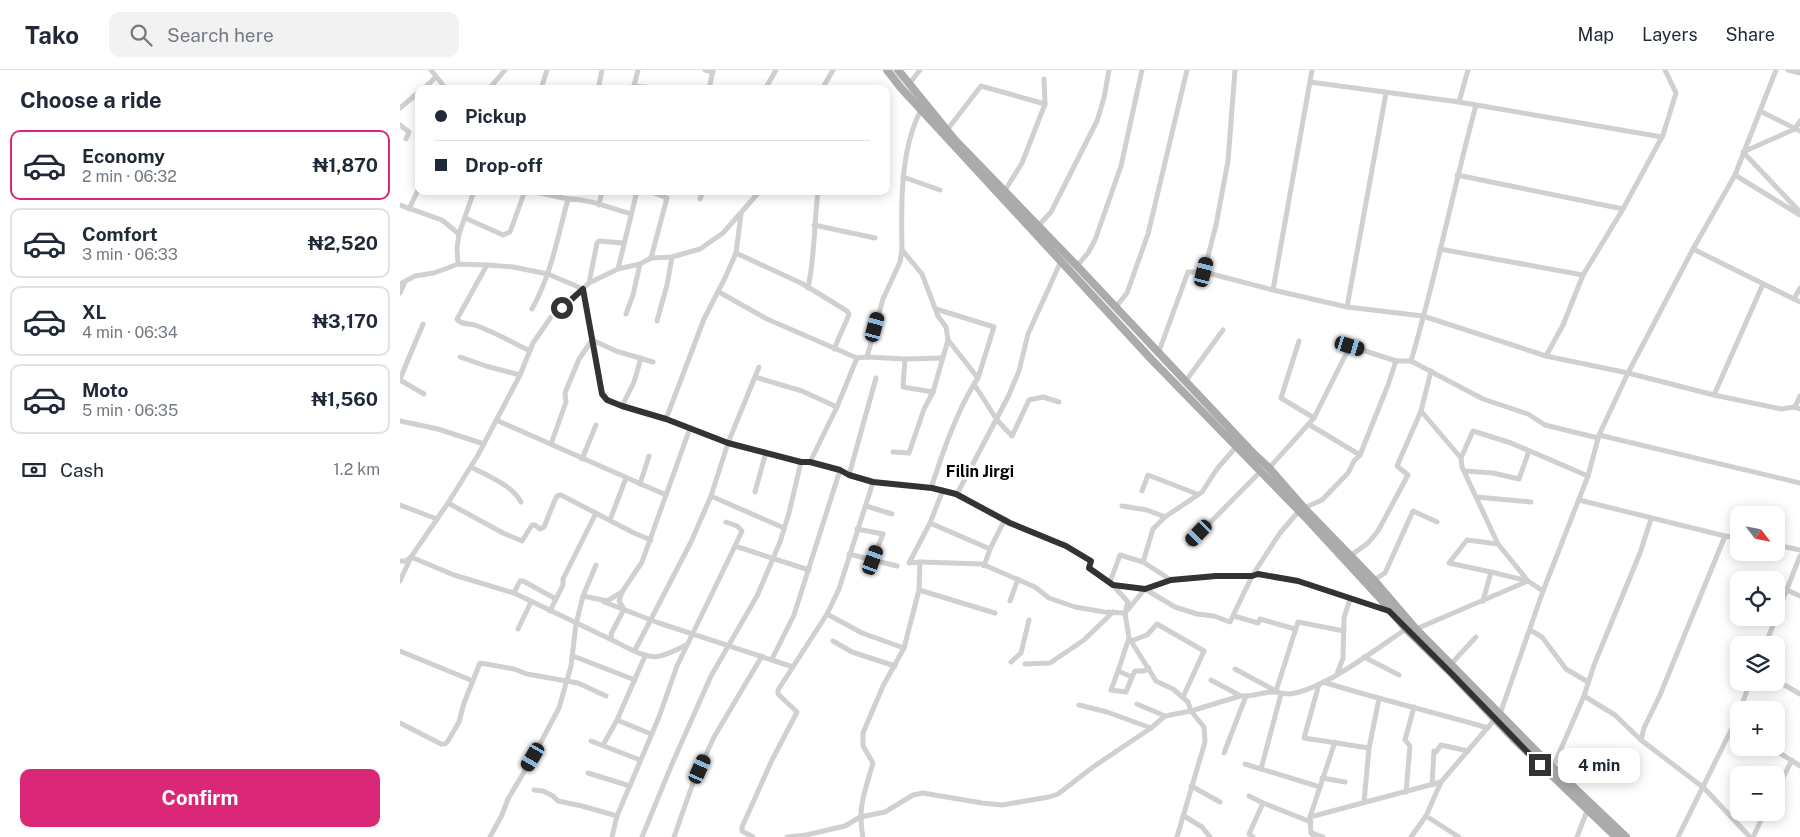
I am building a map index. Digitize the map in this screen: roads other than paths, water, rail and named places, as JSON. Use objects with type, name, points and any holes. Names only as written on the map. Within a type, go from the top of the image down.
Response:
[{"type":"main road","points":[[887,70],[921,110],[1236,448],[1302,509],[1374,580],[1416,629],[1498,716],[1513,738],[1611,835]]},
{"type":"main road","points":[[898,70],[947,130],[1004,192],[1269,468],[1406,629],[1626,837]]},
{"type":"main road","points":[[1217,427],[1224,422]]},
{"type":"street","points":[[431,70],[443,85]]},
{"type":"street","points":[[493,85],[506,70]]},
{"type":"street","points":[[543,85],[546,70]]},
{"type":"street","points":[[599,85],[602,70]]},
{"type":"street","points":[[634,85],[638,70]]},
{"type":"street","points":[[705,70],[713,71],[710,85]]},
{"type":"street","points":[[767,85],[776,70]]},
{"type":"street","points":[[824,85],[833,70]]},
{"type":"street","points":[[909,84],[920,70]]},
{"type":"street","points":[[1038,226],[1051,212],[1098,121],[1109,70]]},
{"type":"street","points":[[1077,266],[1088,253],[1095,240],[1121,166],[1142,70]]},
{"type":"street","points":[[1115,308],[1127,293],[1148,234],[1187,70]]},
{"type":"street","points":[[1204,272],[1216,225],[1228,161],[1235,70]]},
{"type":"street","points":[[1273,290],[1312,70]]},
{"type":"street","points":[[1459,102],[1468,70]]},
{"type":"street","points":[[1546,356],[1562,325],[1583,275],[1623,209],[1662,137],[1676,93],[1665,70]]},
{"type":"street","points":[[1411,837],[1426,816],[1441,782],[1498,716],[1588,476],[1599,436],[1628,373],[1693,249],[1735,175],[1776,70]]},
{"type":"street","points":[[1788,70],[1800,73]]},
{"type":"street","points":[[427,85],[436,77]]},
{"type":"street","points":[[1004,192],[1022,163],[1045,104],[1044,79]]},
{"type":"street","points":[[1310,82],[1459,102],[1662,137]]},
{"type":"street","points":[[947,130],[980,86],[1045,104]]},
{"type":"street","points":[[1348,306],[1386,93]]},
{"type":"street","points":[[400,108],[415,95]]},
{"type":"street","points":[[1410,361],[1476,105]]},
{"type":"street","points":[[867,357],[883,299],[900,262],[902,250],[903,177],[909,144],[921,110]]},
{"type":"street","points":[[1751,113],[1759,114],[1798,130]]},
{"type":"street","points":[[1798,130],[1800,121]]},
{"type":"street","points":[[400,125],[409,132],[406,140]]},
{"type":"street","points":[[1743,152],[1798,130]]},
{"type":"street","points":[[1743,152],[1800,213]]},
{"type":"street","points":[[1457,175],[1623,209]]},
{"type":"street","points":[[1735,175],[1800,213]]},
{"type":"street","points":[[903,177],[940,190]]},
{"type":"street","points":[[409,209],[416,195]]},
{"type":"street","points":[[458,264],[457,248],[459,234],[473,195]]},
{"type":"street","points":[[465,218],[503,235],[508,235],[524,195]]},
{"type":"street","points":[[550,195],[594,202],[630,214]]},
{"type":"street","points":[[599,205],[601,195]]},
{"type":"street","points":[[618,269],[635,195]]},
{"type":"street","points":[[651,258],[667,198],[659,195]]},
{"type":"street","points":[[700,199],[702,195]]},
{"type":"street","points":[[400,581],[411,557],[471,467],[520,375],[533,343],[551,317],[589,283],[618,269],[640,264],[651,258],[672,257],[700,249],[723,233],[757,195]]},
{"type":"street","points":[[808,288],[812,270],[818,195]]},
{"type":"street","points":[[532,309],[548,274],[568,199]]},
{"type":"street","points":[[400,205],[442,220],[459,234]]},
{"type":"street","points":[[666,419],[704,319],[719,292],[736,253],[742,213]]},
{"type":"street","points":[[814,225],[875,238]]},
{"type":"street","points":[[589,283],[598,241],[624,243]]},
{"type":"street","points":[[1440,249],[1583,275]]},
{"type":"street","points":[[1693,249],[1797,301],[1800,288]]},
{"type":"street","points":[[893,452],[909,454],[924,409],[933,392],[948,340],[946,327],[938,316],[922,274],[902,250]]},
{"type":"street","points":[[736,253],[803,284],[849,314],[834,349]]},
{"type":"street","points":[[657,321],[667,285],[672,257]]},
{"type":"street","points":[[956,494],[997,420],[1019,371],[1028,334],[1061,261]]},
{"type":"street","points":[[400,293],[402,282],[415,276],[434,273],[458,264],[487,264],[548,274],[583,289]]},
{"type":"street","points":[[487,264],[457,319],[461,323],[474,325],[492,332],[530,351]]},
{"type":"street","points":[[626,314],[633,295],[640,264]]},
{"type":"street","points":[[1158,354],[1188,272],[1204,272],[1273,290],[1348,306],[1423,316],[1546,356],[1628,373],[1714,395],[1782,409],[1798,408],[1800,396]]},
{"type":"street","points":[[1714,395],[1763,284]]},
{"type":"street","points":[[583,289],[588,308],[602,394],[607,400],[666,419],[728,443],[840,470],[849,475],[873,482],[932,488],[956,494],[1010,523],[1066,546],[1091,561],[1089,568],[1111,583],[1128,602],[1125,613],[1130,640],[1156,681],[1173,689],[1183,697],[1204,726],[1205,742],[1177,837]]},
{"type":"street","points":[[719,292],[767,319],[857,358],[942,358]]},
{"type":"street","points":[[932,488],[965,400],[978,378],[994,327],[936,309]]},
{"type":"street","points":[[423,324],[400,379],[424,394]]},
{"type":"street","points":[[1185,382],[1223,330]]},
{"type":"street","points":[[592,340],[616,351],[653,362]]},
{"type":"street","points":[[551,444],[566,402],[565,393],[568,384],[579,359],[592,340]]},
{"type":"street","points":[[948,340],[978,378]]},
{"type":"street","points":[[1299,340],[1281,398],[1314,418]]},
{"type":"street","points":[[1269,468],[1310,425],[1350,346],[1396,361],[1410,361],[1483,399],[1528,414],[1546,425],[1800,483]]},
{"type":"street","points":[[460,357],[520,375]]},
{"type":"street","points":[[622,406],[634,382],[641,358]]},
{"type":"street","points":[[810,462],[838,406],[857,358]]},
{"type":"street","points":[[905,359],[902,387],[933,392]]},
{"type":"street","points":[[1111,583],[1145,589],[1175,607],[1214,616],[1230,622],[1252,576],[1280,533],[1302,509],[1322,500],[1348,473],[1354,461],[1360,455],[1396,361]]},
{"type":"street","points":[[635,650],[691,542],[711,496],[728,443],[759,367]]},
{"type":"street","points":[[1350,556],[1368,543],[1378,531],[1408,475],[1397,466],[1421,410],[1431,371]]},
{"type":"street","points":[[755,377],[802,391],[838,406]]},
{"type":"street","points":[[849,475],[876,378]]},
{"type":"street","points":[[974,384],[997,420],[1012,436],[1029,400],[1043,397],[1059,402]]},
{"type":"street","points":[[1421,410],[1461,458]]},
{"type":"street","points":[[496,420],[666,495]]},
{"type":"street","points":[[400,421],[438,429],[484,444]]},
{"type":"street","points":[[582,459],[596,425]]},
{"type":"street","points":[[1310,425],[1360,455]]},
{"type":"street","points":[[624,609],[619,601],[622,592],[642,562],[690,428]]},
{"type":"street","points":[[1543,592],[1528,581],[1498,544],[1462,467],[1461,458],[1473,431],[1529,451],[1588,476]]},
{"type":"street","points":[[1142,562],[1153,529],[1165,517],[1202,492],[1217,469],[1236,448]]},
{"type":"street","points":[[1465,471],[1494,473],[1519,478],[1529,451]]},
{"type":"street","points":[[755,492],[766,452]]},
{"type":"street","points":[[640,484],[649,456]]},
{"type":"street","points":[[642,837],[672,764],[712,676],[749,611],[772,559],[784,528],[801,462]]},
{"type":"street","points":[[471,467],[516,494],[520,502]]},
{"type":"street","points":[[772,659],[794,615],[809,570],[822,521],[840,470]]},
{"type":"street","points":[[1189,544],[1260,472]]},
{"type":"street","points":[[1142,491],[1148,475],[1197,494]]},
{"type":"street","points":[[610,520],[626,478]]},
{"type":"street","points":[[753,837],[742,831],[742,826],[772,760],[797,712],[778,692],[827,614],[839,589],[873,482]]},
{"type":"street","points":[[943,490],[930,523],[909,562],[982,564],[1035,587],[1049,598],[1066,604],[1075,607],[1125,613]]},
{"type":"street","points":[[448,503],[503,533],[522,541],[532,525],[540,529],[544,527],[557,496],[561,495],[651,540]]},
{"type":"street","points":[[711,496],[784,528]]},
{"type":"street","points":[[1476,497],[1531,502]]},
{"type":"street","points":[[1579,500],[1730,537]]},
{"type":"street","points":[[400,505],[437,518]]},
{"type":"street","points":[[866,506],[892,514]]},
{"type":"street","points":[[1122,506],[1146,510],[1165,517]]},
{"type":"street","points":[[1374,580],[1385,573],[1413,511],[1437,522]]},
{"type":"street","points":[[550,611],[596,513]]},
{"type":"street","points":[[984,566],[1005,519]]},
{"type":"street","points":[[1553,767],[1584,696],[1651,519]]},
{"type":"street","points":[[612,837],[616,816],[669,692],[677,666],[742,531],[737,526],[726,522]]},
{"type":"street","points":[[930,523],[990,549]]},
{"type":"street","points":[[857,529],[883,534],[873,560]]},
{"type":"street","points":[[1641,740],[1644,728],[1660,695],[1725,536]]},
{"type":"street","points":[[1498,544],[1468,540],[1450,563],[1528,581]]},
{"type":"street","points":[[735,546],[809,570]]},
{"type":"street","points":[[1785,547],[1800,550]]},
{"type":"street","points":[[849,554],[897,566]]},
{"type":"street","points":[[1111,583],[1120,555],[1142,562],[1171,580]]},
{"type":"street","points":[[1785,595],[1800,556]]},
{"type":"street","points":[[400,561],[406,561],[411,557]]},
{"type":"street","points":[[411,557],[454,575],[514,593],[645,656],[661,656],[687,645]]},
{"type":"street","points":[[863,837],[860,817],[863,792],[873,763],[863,746],[863,733],[883,686],[904,648],[919,590],[920,562]]},
{"type":"street","points":[[490,837],[508,799],[553,720],[564,695],[573,656],[576,624],[583,596],[596,566]]},
{"type":"street","points":[[1483,601],[1491,572]]},
{"type":"street","points":[[1125,613],[1145,589],[1171,580],[1216,576],[1252,576],[1258,574],[1298,581],[1389,611]]},
{"type":"street","points":[[1010,601],[1018,579]]},
{"type":"street","points":[[514,593],[517,584],[523,581],[556,599]]},
{"type":"street","points":[[1416,629],[1528,581]]},
{"type":"street","points":[[919,590],[995,613]]},
{"type":"street","points":[[1787,590],[1800,596]]},
{"type":"street","points":[[602,601],[607,601],[622,592]]},
{"type":"street","points":[[583,596],[793,667]]},
{"type":"street","points":[[1337,674],[1343,658],[1344,618],[1350,599]]},
{"type":"street","points":[[518,629],[531,602]]},
{"type":"street","points":[[612,640],[611,634],[624,609]]},
{"type":"street","points":[[1025,664],[1050,663],[1084,640],[1113,612]]},
{"type":"street","points":[[827,614],[862,633],[904,648]]},
{"type":"street","points":[[1234,616],[1258,623],[1260,619],[1296,629]]},
{"type":"street","points":[[1011,662],[1021,653],[1029,620]]},
{"type":"street","points":[[1261,769],[1278,693],[1298,622],[1344,631]]},
{"type":"street","points":[[1130,640],[1147,635],[1158,624],[1204,651],[1183,697]]},
{"type":"street","points":[[786,837],[806,835],[845,826],[860,817],[885,812],[914,795],[924,793],[1002,805],[1058,794],[1165,716],[1243,696],[1278,693],[1291,694],[1321,683],[1337,674],[1406,629]]},
{"type":"street","points":[[1530,630],[1542,637],[1566,669],[1588,682]]},
{"type":"street","points":[[1451,664],[1476,637]]},
{"type":"street","points":[[1130,640],[1112,690],[1126,692],[1135,670],[1144,671],[1149,668]]},
{"type":"street","points":[[833,641],[852,652],[895,666]]},
{"type":"street","points":[[400,652],[473,681]]},
{"type":"street","points":[[573,656],[635,680]]},
{"type":"street","points":[[603,745],[617,720],[645,656]]},
{"type":"street","points":[[674,837],[693,783],[714,736],[762,656]]},
{"type":"street","points":[[1364,657],[1399,675]]},
{"type":"street","points":[[400,723],[441,744],[445,744],[459,722],[480,663],[578,683],[606,696]]},
{"type":"street","points":[[1235,669],[1278,693]]},
{"type":"street","points":[[1118,671],[1132,677]]},
{"type":"street","points":[[1211,680],[1243,696]]},
{"type":"street","points":[[1321,683],[1488,728]]},
{"type":"street","points":[[1321,683],[1304,738],[1369,748]]},
{"type":"street","points":[[1785,685],[1800,694]]},
{"type":"street","points":[[1224,753],[1243,696]]},
{"type":"street","points":[[1584,696],[1615,715],[1641,740],[1704,788],[1751,837],[1760,821]]},
{"type":"street","points":[[1364,802],[1369,748],[1379,699]]},
{"type":"street","points":[[1137,704],[1165,716]]},
{"type":"street","points":[[1079,705],[1107,712],[1151,728]]},
{"type":"street","points":[[1406,792],[1410,746],[1406,740],[1414,707]]},
{"type":"street","points":[[617,720],[651,734]]},
{"type":"street","points":[[1678,837],[1730,738]]},
{"type":"street","points":[[591,741],[640,760]]},
{"type":"street","points":[[1323,837],[1313,835],[1311,820],[1334,742]]},
{"type":"street","points":[[1432,784],[1434,750],[1436,752],[1440,744],[1468,751]]},
{"type":"street","points":[[1785,756],[1800,766]]},
{"type":"street","points":[[1785,774],[1792,760]]},
{"type":"street","points":[[1246,764],[1320,787]]},
{"type":"street","points":[[588,773],[630,786]]},
{"type":"street","points":[[1322,778],[1344,782]]},
{"type":"street","points":[[1249,796],[1311,820],[1364,802],[1441,782]]},
{"type":"street","points":[[1191,786],[1220,802]]},
{"type":"street","points":[[534,790],[543,791],[558,801],[616,816]]},
{"type":"street","points":[[1253,837],[1249,834],[1263,802]]},
{"type":"street","points":[[1578,837],[1587,811]]},
{"type":"street","points":[[1184,816],[1202,827],[1210,837]]},
{"type":"street","points":[[1426,816],[1459,837]]},
{"type":"district","name":"Filin Jirgi","points":[[980,471]]}]
